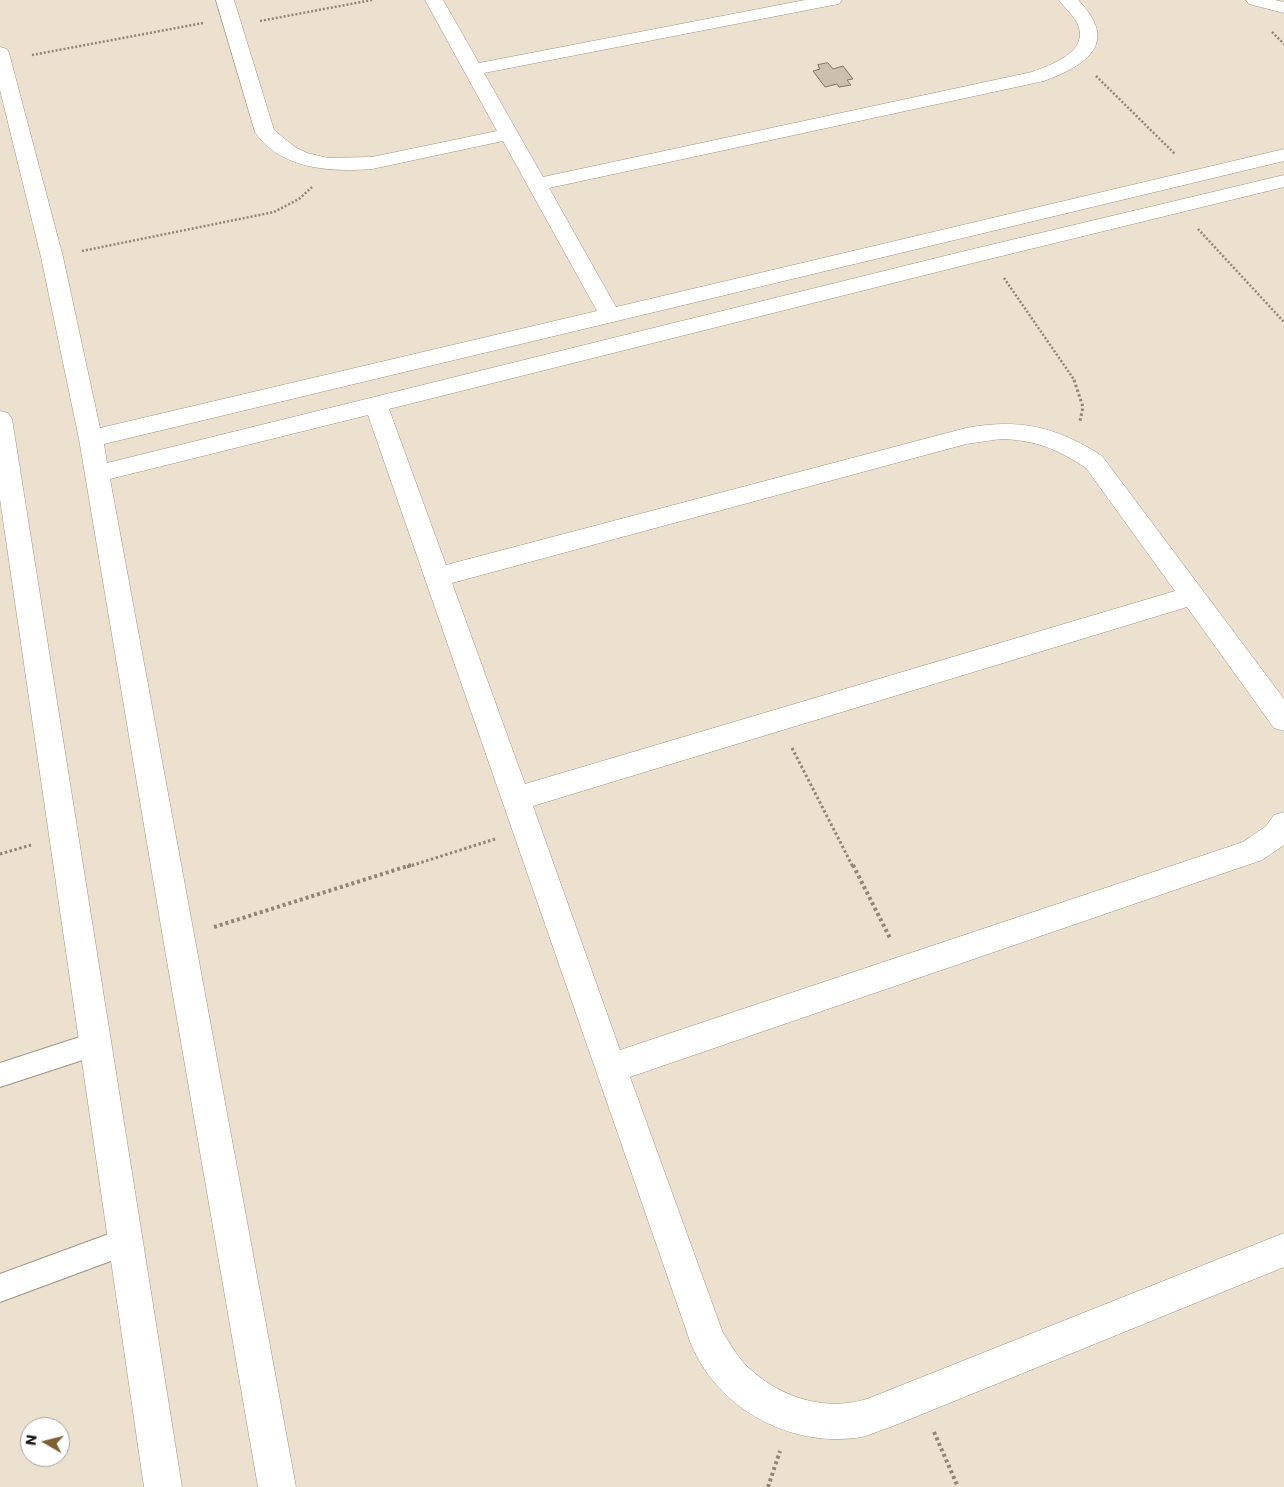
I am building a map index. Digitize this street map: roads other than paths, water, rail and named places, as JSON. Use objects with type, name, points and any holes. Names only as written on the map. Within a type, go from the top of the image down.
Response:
[{"type":"street","points":[[434,0],[610,315]]},
{"type":"street","points":[[472,70],[833,0]]},
{"type":"street","points":[[537,185],[1038,77],[1061,70],[1078,58],[1088,45],[1089,30],[1083,14],[1068,0]]},
{"type":"street","points":[[1255,0],[1284,8]]},
{"type":"street","points":[[229,15],[265,132],[274,143],[288,153],[306,160],[326,164],[372,164],[509,134]]},
{"type":"street","points":[[1,57],[52,257],[91,439],[178,938],[277,1487]]},
{"type":"street","points":[[91,439],[1284,155]]},
{"type":"street","points":[[97,474],[1284,181]]},
{"type":"street","points":[[952,234],[978,255]]},
{"type":"street","points":[[376,404],[710,1344],[730,1373],[756,1397],[787,1413],[821,1422],[855,1420],[919,1397],[1284,1250]]},
{"type":"street","points":[[0,420],[163,1487]]},
{"type":"street","points":[[437,577],[991,431],[1019,431],[1046,436],[1072,447],[1094,462],[1284,720]]},
{"type":"street","points":[[516,799],[1192,596]]},
{"type":"street","points":[[611,1068],[1252,851],[1276,835],[1284,824]]},
{"type":"lane","points":[[0,1075],[95,1044]]},
{"type":"lane","points":[[0,1288],[125,1242]]}]
